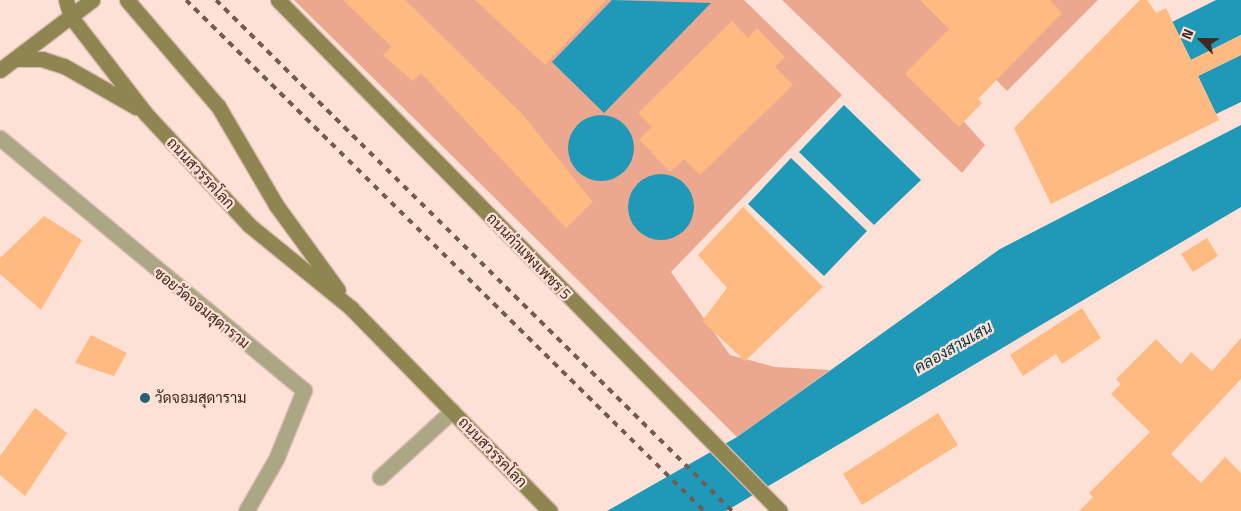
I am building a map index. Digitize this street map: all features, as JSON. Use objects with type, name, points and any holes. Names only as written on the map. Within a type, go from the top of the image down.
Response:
[{"type":"street","points":[[66,0],[71,17]]},
{"type":"street","points":[[0,70],[92,0]]},
{"type":"street","name":"ถนนสวรรคโลก","points":[[127,0],[218,106],[276,206],[351,308]]},
{"type":"street","name":"ถนนกำแพงเพชร 5","points":[[278,0],[780,511]]},
{"type":"street","name":"ถนนสวรรคโลก","points":[[71,17],[146,114],[249,225],[351,308],[550,511]]},
{"type":"street","points":[[15,59],[42,59],[64,66],[146,114]]},
{"type":"street","name":"ซอยวัดจอมสุดาราม","points":[[0,138],[304,390],[276,460],[246,511]]},
{"type":"street","points":[[380,477],[452,411]]},
{"type":"shaded area","points":[[294,0],[744,0],[842,95],[671,272],[730,355],[775,367],[830,370],[737,437]]},
{"type":"shaded area","points":[[782,0],[1098,0],[1007,91],[949,31],[918,70],[985,145],[962,173]]},
{"type":"water","points":[[612,0],[711,3],[604,113],[552,62]]},
{"type":"water","points":[[1216,0],[1241,0],[1241,35],[1191,60],[1172,22]]},
{"type":"water","points":[[1241,55],[1241,102],[1216,114],[1198,76]]},
{"type":"water","points":[[844,105],[921,180],[874,225],[799,152]]},
{"type":"water","points":[[601,115],[613,118],[624,125],[631,136],[634,148],[631,160],[624,171],[613,178],[601,181],[589,178],[578,171],[571,160],[568,148],[571,136],[578,125],[589,118]]},
{"type":"water","name":"คลองสามเสน","points":[[1241,125],[1241,207],[726,511],[607,511],[737,437],[1000,249]]},
{"type":"water","points":[[791,158],[867,231],[824,276],[748,204]]},
{"type":"water","points":[[661,174],[673,177],[684,184],[691,195],[694,207],[691,219],[684,230],[673,237],[661,240],[649,237],[638,230],[631,219],[628,207],[631,195],[638,184],[649,177]]},
{"type":"building","points":[[343,0],[405,0],[523,115],[593,202],[566,228],[421,73],[413,81],[383,55],[392,47]]},
{"type":"building","points":[[475,0],[606,0],[545,65]]},
{"type":"building","points":[[920,0],[1049,0],[1062,13],[978,99],[982,103],[959,127],[905,74],[949,29]]},
{"type":"building","points":[[1140,0],[1147,0],[1156,13],[1166,8],[1191,60],[1241,35],[1241,55],[1198,76],[1219,120],[1051,204],[1014,128]]},
{"type":"building","points":[[732,21],[748,38],[757,28],[785,57],[775,67],[793,85],[700,175],[684,159],[670,172],[639,139],[652,127],[638,113]]},
{"type":"building","points":[[743,207],[823,287],[745,361],[702,321],[727,288],[698,255]]},
{"type":"building","points":[[44,216],[82,240],[41,310],[0,274],[0,258]]},
{"type":"building","points":[[1207,238],[1218,256],[1193,272],[1181,254]]},
{"type":"building","points":[[1082,308],[1101,338],[1062,364],[1056,354],[1023,376],[1010,355]]},
{"type":"building","points":[[91,335],[127,353],[114,376],[75,363]]},
{"type":"building","points":[[1241,338],[1241,379],[1171,454],[1201,483],[1225,457],[1241,473],[1241,511],[1079,511],[1093,497],[1089,493],[1150,432],[1111,394],[1121,384],[1116,379],[1156,339],[1181,364],[1191,352],[1212,371]]},
{"type":"building","points":[[35,408],[67,433],[25,496],[0,475],[0,456]]},
{"type":"building","points":[[938,413],[958,445],[862,505],[843,474]]},
{"type":"railway","points":[[186,0],[704,511]]},
{"type":"railway","points":[[216,0],[732,511]]},
{"type":"place","name":"วัดจอมสุดาราม","points":[[145,398]]}]
